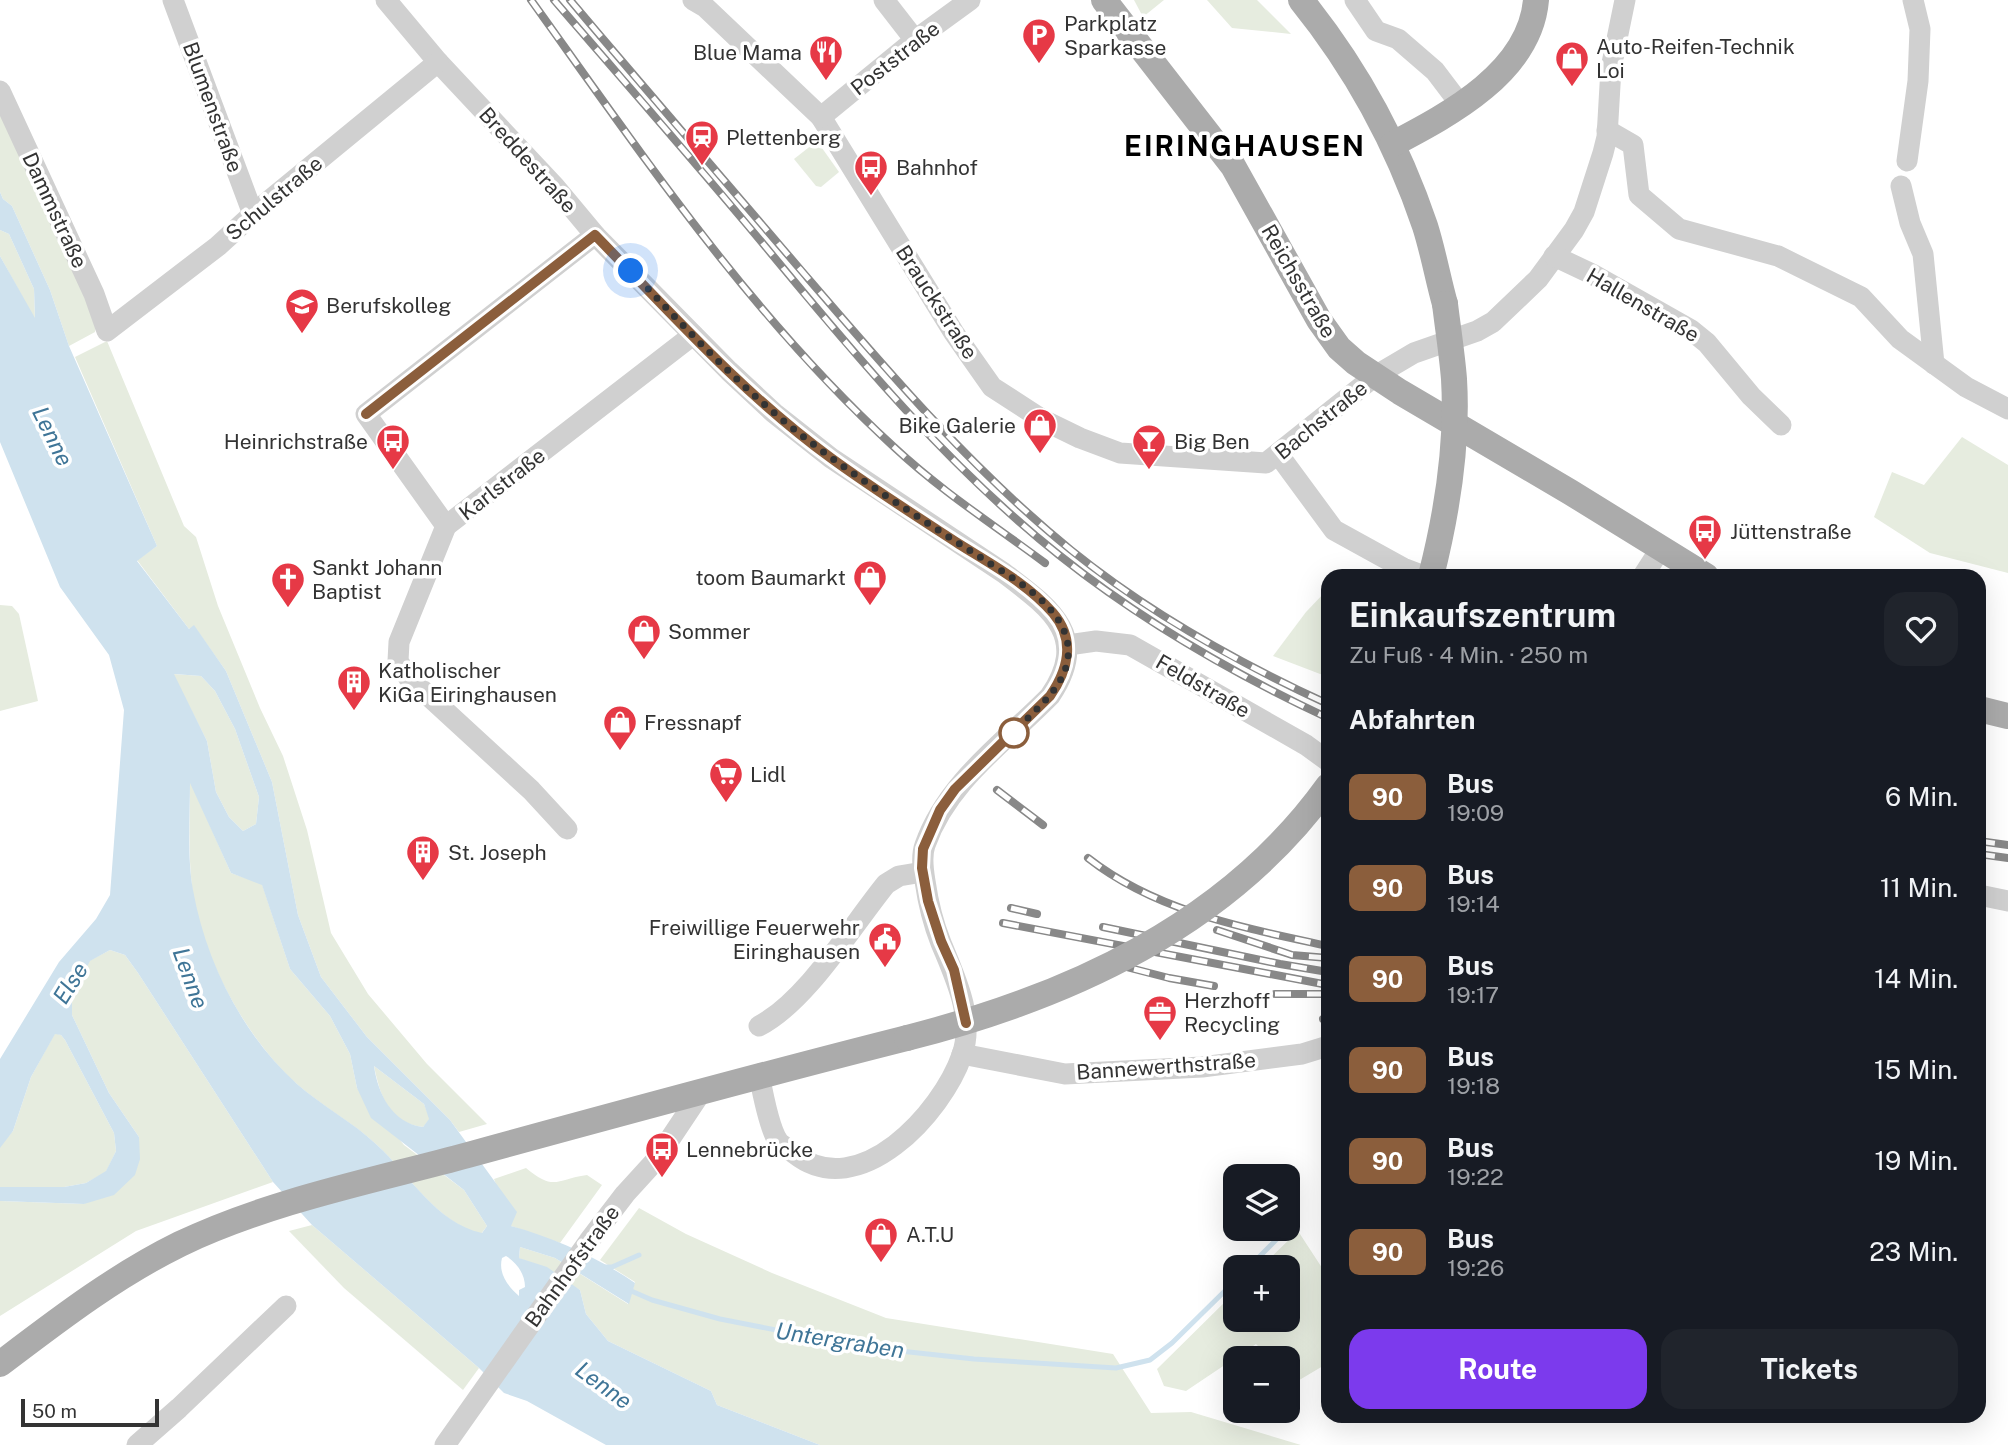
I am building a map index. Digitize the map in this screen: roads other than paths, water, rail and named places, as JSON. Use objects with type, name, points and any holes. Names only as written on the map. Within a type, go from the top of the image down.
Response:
[{"type":"main road","points":[[1301,0],[1326,31],[1370,98],[1392,144],[1425,227],[1445,304],[1454,380],[1452,449],[1443,528],[1433,569]]},
{"type":"main road","points":[[1392,144],[1432,123],[1496,79],[1524,43],[1536,9],[1536,0]]},
{"type":"main road","name":"Reichsstraße","points":[[1109,3],[1233,166],[1319,320],[1339,348],[1375,376],[1695,569]]},
{"type":"main road","points":[[1986,711],[2008,716]]},
{"type":"main road","points":[[0,1364],[119,1277],[181,1244],[248,1217],[315,1196],[759,1074],[967,1022],[1037,997],[1132,955],[1210,906],[1263,861],[1321,796]]},
{"type":"street","name":"Blumenstraße","points":[[173,0],[253,214]]},
{"type":"street","name":"Breddestraße","points":[[386,0],[595,235],[774,413],[831,458],[1029,592],[1054,614],[1068,645]]},
{"type":"street","name":"Brauckstraße","points":[[694,0],[705,7],[821,117],[954,333],[992,387],[1043,420],[1120,453],[1272,459]]},
{"type":"street","points":[[884,0],[915,40]]},
{"type":"street","name":"Poststraße","points":[[821,117],[915,40],[970,0]]},
{"type":"street","points":[[1355,0],[1376,31],[1398,39],[1408,47],[1435,71],[1460,103]]},
{"type":"street","points":[[1375,376],[1415,353],[1448,339],[1478,331],[1493,322],[1529,289],[1574,230],[1584,212],[1603,153],[1611,68],[1625,0]]},
{"type":"street","points":[[1907,161],[1918,81],[1920,29],[1913,0]]},
{"type":"street","name":"Schulstraße","points":[[107,331],[218,246],[253,214],[439,62]]},
{"type":"street","name":"Dammstraße","points":[[0,91],[94,294],[107,331]]},
{"type":"street","points":[[1607,130],[1633,145],[1639,195],[1679,229],[1778,256],[1861,297],[1900,339],[1966,387],[2008,409]]},
{"type":"street","points":[[1901,186],[1910,223],[1923,254],[1934,364]]},
{"type":"street","points":[[446,526],[366,414],[595,235]]},
{"type":"street","name":"Hallenstraße","points":[[1554,256],[1592,274],[1691,330],[1707,344],[1751,396],[1782,425]]},
{"type":"street","name":"Karlstraße","points":[[567,829],[531,790],[408,677],[398,661],[399,642],[446,526],[693,335]]},
{"type":"street","name":"Bachstraße","points":[[1272,459],[1375,376]]},
{"type":"street","points":[[1272,459],[1334,530],[1406,569]]},
{"type":"street","points":[[1648,569],[1661,548]]},
{"type":"street","name":"Feldstraße","points":[[1068,645],[1096,641],[1130,645],[1321,756]]},
{"type":"street","points":[[759,1074],[763,1097],[778,1140],[804,1161],[823,1168],[859,1166],[900,1141],[923,1119],[948,1083],[962,1054],[967,1028],[954,970],[928,901],[923,872],[923,849],[940,810],[955,789],[1050,696],[1060,681],[1066,664],[1068,645]]},
{"type":"street","points":[[758,1026],[774,1018],[808,984],[886,884],[899,876],[923,872]]},
{"type":"street","points":[[1986,896],[2008,901]]},
{"type":"street","name":"Bannewerthstraße","points":[[962,1054],[1065,1073],[1202,1067],[1302,1054],[1321,1048]]},
{"type":"street","name":"Bahnhofstraße","points":[[444,1445],[589,1241],[625,1194],[656,1160],[702,1091]]},
{"type":"street","points":[[137,1445],[180,1408],[286,1306]]},
{"type":"water","points":[[0,192],[3,199],[12,206],[50,290],[69,346],[157,546],[137,561],[189,629],[194,625],[226,671],[272,782],[298,915],[321,977],[367,1037],[450,1120],[517,1212],[511,1226],[575,1249],[635,1283],[629,1304],[555,1258],[520,1247],[519,1258],[547,1267],[580,1290],[586,1314],[608,1341],[711,1391],[717,1405],[820,1445],[606,1445],[527,1401],[504,1393],[479,1368],[312,1225],[273,1182],[138,973],[125,955],[110,950],[90,961],[72,996],[72,1015],[109,1093],[139,1137],[140,1159],[135,1175],[114,1195],[84,1204],[0,1201],[0,1187],[64,1187],[86,1183],[106,1171],[116,1151],[114,1133],[65,1040],[61,1035],[55,1034],[31,1077],[13,1131],[0,1148],[0,1059],[59,962],[96,919],[110,895],[124,710],[109,655],[60,587],[0,442],[0,256],[35,318],[34,289],[9,234],[0,230]],"holes":[[[174,674],[201,676],[215,691],[235,729],[259,797],[256,824],[243,831],[229,817],[216,792],[207,741]],[[190,783],[231,873],[262,885],[290,969],[330,1016],[350,1054],[357,1088],[371,1118],[464,1190],[487,1226],[482,1233],[466,1228],[437,1209],[368,1137],[297,1084],[259,1043],[229,995],[207,944],[193,890],[189,837]],[[374,1066],[424,1104],[429,1119],[423,1127],[403,1120],[395,1113],[388,1106],[379,1087]],[[506,1256],[522,1273],[525,1287],[519,1290],[519,1296],[505,1279],[501,1269],[502,1258]]]},
{"type":"waterway","name":"Untergraben","points":[[1261,1255],[1275,1241]]},
{"type":"waterway","points":[[606,1267],[639,1255]]},
{"type":"waterway","name":"Untergraben","points":[[629,1290],[652,1300],[720,1319],[863,1347],[974,1359],[1116,1368],[1150,1360],[1172,1343],[1223,1293]]},
{"type":"railway","points":[[531,0],[701,233],[793,344],[842,397],[912,463],[1045,563]]},
{"type":"railway","points":[[554,0],[874,375],[981,487],[1059,555],[1155,624],[1257,683],[1321,715]]},
{"type":"railway","points":[[570,0],[864,343],[929,416],[998,485],[1071,550],[1131,595],[1227,653],[1321,701]]},
{"type":"railway","points":[[997,790],[1043,825]]},
{"type":"railway","points":[[1986,842],[2008,845]]},
{"type":"railway","points":[[1986,855],[2008,858]]},
{"type":"railway","points":[[1088,858],[1115,877],[1172,905],[1203,916],[1321,944]]},
{"type":"railway","points":[[1011,908],[1037,914]]},
{"type":"railway","points":[[1003,923],[1321,984]]},
{"type":"railway","points":[[1103,927],[1321,971]]},
{"type":"railway","points":[[1217,930],[1292,955],[1321,957]]},
{"type":"railway","points":[[1103,961],[1214,986]]},
{"type":"railway","points":[[1275,994],[1321,994]]},
{"type":"place","name":"Parkplatz Sparkasse","points":[[1039,65]]},
{"type":"place","name":"Blue Mama","points":[[826,82]]},
{"type":"place","name":"Auto-Reifen-Technik Loi","points":[[1572,88]]},
{"type":"place","name":"Plettenberg","points":[[702,167]]},
{"type":"place","name":"Bahnhof","points":[[871,197]]},
{"type":"place","name":"Berufskolleg","points":[[302,335]]},
{"type":"place","name":"Bike Galerie","points":[[1040,455]]},
{"type":"place","name":"Heinrichstraße","points":[[393,471]]},
{"type":"place","name":"Big Ben","points":[[1149,471]]},
{"type":"place","name":"Jüttenstraße","points":[[1705,561]]},
{"type":"place","name":"toom Baumarkt","points":[[870,607]]},
{"type":"place","name":"Sankt Johann Baptist","points":[[288,609]]},
{"type":"place","name":"Sommer","points":[[644,661]]},
{"type":"place","name":"Katholischer KiGa Eiringhausen","points":[[354,712]]},
{"type":"place","name":"Fressnapf","points":[[620,752]]},
{"type":"place","name":"Lidl","points":[[726,804]]},
{"type":"place","name":"St. Joseph","points":[[423,882]]},
{"type":"place","name":"Freiwillige Feuerwehr Eiringhausen","points":[[885,969]]},
{"type":"place","name":"Herzhoff Recycling","points":[[1160,1042]]},
{"type":"place","name":"Lennebrücke","points":[[662,1179]]},
{"type":"place","name":"A.T.U","points":[[881,1264]]},
{"type":"district","name":"EIRINGHAUSEN","points":[[1245,145]]},
{"type":"water label","name":"Lenne","points":[[53,436]]},
{"type":"water label","name":"Lenne","points":[[191,978]]},
{"type":"water label","name":"Else","points":[[70,983]]},
{"type":"water label","name":"Lenne","points":[[604,1385]]}]
